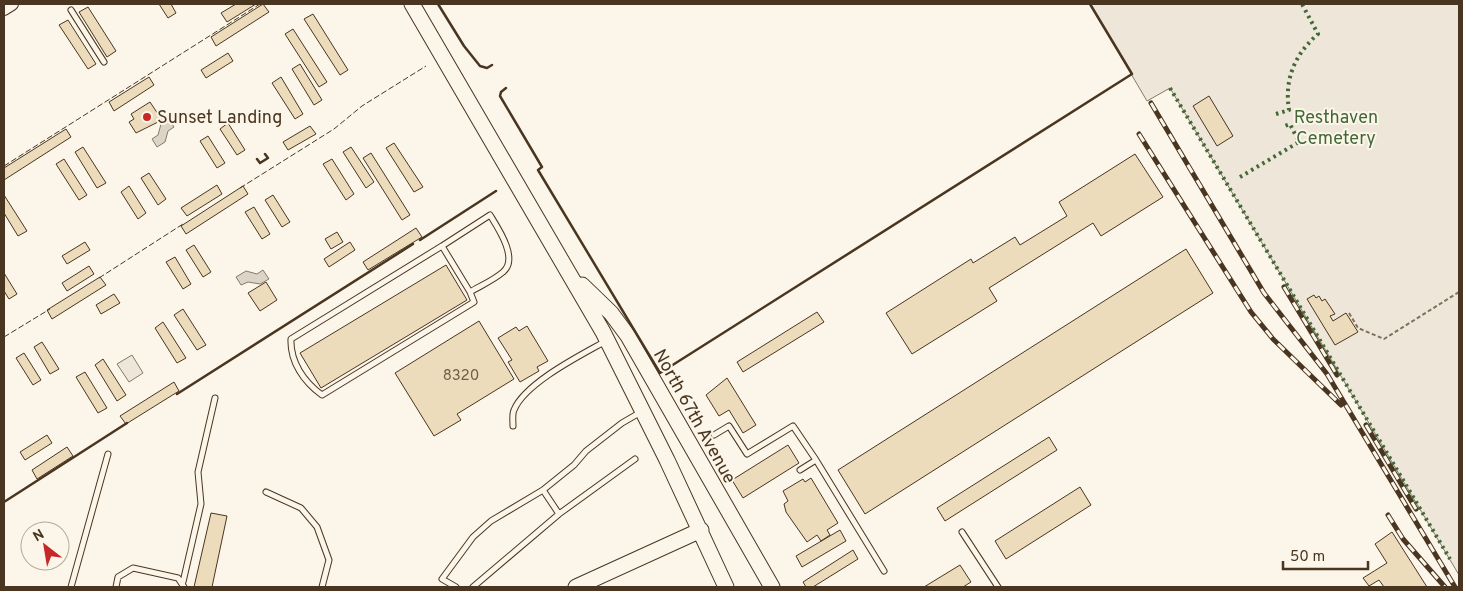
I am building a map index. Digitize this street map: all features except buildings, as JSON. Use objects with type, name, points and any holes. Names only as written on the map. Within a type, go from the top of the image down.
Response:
[{"type":"main road","name":"North 67th Avenue","points":[[412,4],[607,340],[701,530],[726,587]]},
{"type":"main road","name":"North 67th Avenue","points":[[571,275],[611,313],[628,336],[694,447],[705,472],[772,587]]},
{"type":"main road","points":[[576,587],[701,530]]},
{"type":"street","points":[[4,9],[12,4]]},
{"type":"lane","points":[[71,10],[104,62]]},
{"type":"lane","points":[[442,246],[474,302],[322,395],[309,386],[301,373],[291,351],[291,339],[490,216],[505,240],[508,265],[504,271],[470,292]]},
{"type":"lane","points":[[513,426],[513,411],[524,396],[556,369],[607,340]]},
{"type":"lane","points":[[184,585],[201,504],[198,472],[215,398]]},
{"type":"lane","points":[[456,587],[442,579],[473,537],[491,521],[543,490],[574,465],[586,451],[622,423],[643,411]]},
{"type":"lane","points":[[714,435],[729,426],[747,454],[793,426],[884,571]]},
{"type":"lane","points":[[70,587],[108,454]]},
{"type":"lane","points":[[473,587],[559,514],[635,459]]},
{"type":"lane","points":[[800,470],[816,460]]},
{"type":"lane","points":[[543,490],[559,514]]},
{"type":"lane","points":[[266,492],[301,508],[317,527],[329,560],[322,587]]},
{"type":"lane","points":[[962,532],[998,587]]},
{"type":"lane","points":[[116,587],[118,577],[133,568],[178,578],[184,585]]},
{"type":"path","points":[[1349,313],[1358,328],[1384,339],[1459,292]]},
{"type":"green space","name":"Resthaven Cemetery","points":[[1090,4],[1459,4],[1459,575],[1170,88],[1147,101]]},
{"type":"green space","points":[[132,355],[143,373],[129,382],[117,364]]},
{"type":"shaded area","points":[[169,119],[174,127],[168,131],[165,142],[157,147],[152,139],[158,135],[161,124]]},
{"type":"shaded area","points":[[263,270],[269,279],[260,284],[248,282],[241,285],[236,277],[246,271],[257,274]]},
{"type":"railway","points":[[1151,103],[1264,293],[1327,374],[1455,587]]},
{"type":"railway","points":[[1139,134],[1251,312],[1273,339],[1341,405]]},
{"type":"railway","points":[[1284,287],[1337,375]]},
{"type":"railway","points":[[1366,425],[1416,509]]},
{"type":"railway","points":[[1388,515],[1403,539],[1445,587]]},
{"type":"hedge","points":[[1276,114],[1289,110],[1288,88],[1293,68],[1303,50],[1318,34],[1302,4]]},
{"type":"hedge","points":[[1170,88],[1450,559]]},
{"type":"hedge","points":[[1240,177],[1299,142],[1290,124],[1282,127]]},
{"type":"fence","points":[[4,166],[260,4]]},
{"type":"fence","points":[[240,188],[334,129],[362,106],[426,66]]},
{"type":"fence","points":[[99,278],[183,224]]},
{"type":"fence","points":[[4,337],[50,309]]},
{"type":"wall","points":[[438,4],[464,46],[480,66],[487,68],[492,65]]},
{"type":"wall","points":[[506,88],[501,92],[500,96],[542,167],[538,170],[660,373],[1132,74],[1090,4]]},
{"type":"wall","points":[[257,159],[260,163],[268,158],[265,154]]},
{"type":"wall","points":[[420,240],[496,191]]},
{"type":"wall","points":[[177,394],[413,244]]},
{"type":"wall","points":[[4,502],[127,423]]},
{"type":"place","name":"Sunset Landing","points":[[147,117]]}]
